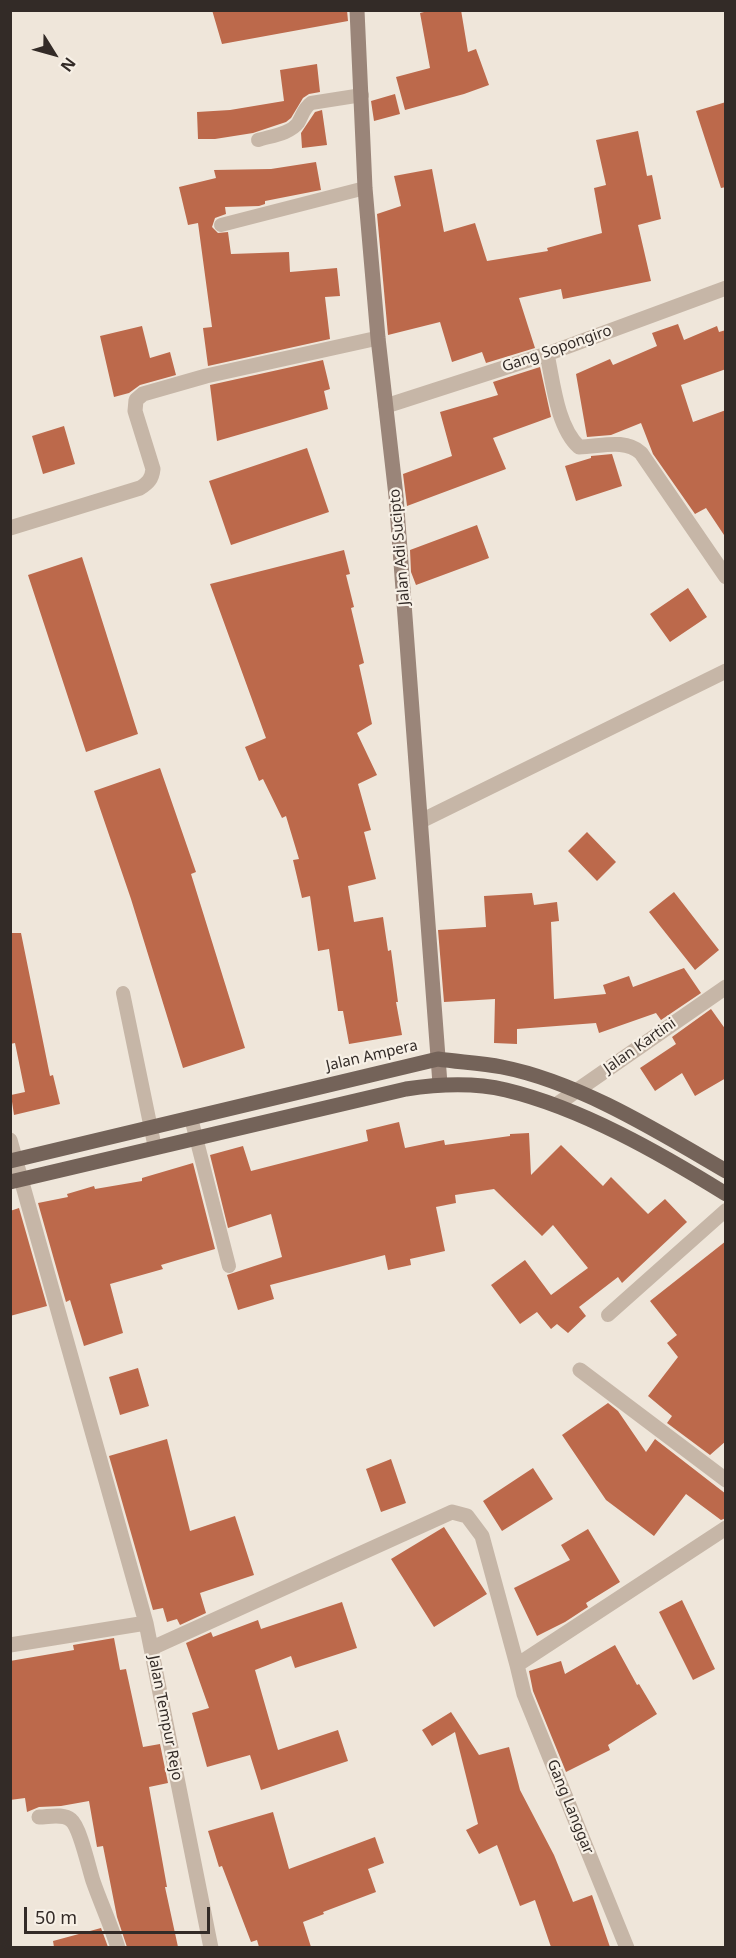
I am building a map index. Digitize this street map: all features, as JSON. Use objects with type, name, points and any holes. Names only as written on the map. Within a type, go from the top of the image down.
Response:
[{"type":"main road","name":"Jalan Ampera","points":[[13,1161],[438,1059],[502,1067],[575,1090],[622,1113],[726,1171]]},
{"type":"main road","points":[[15,1180],[406,1089],[440,1084],[505,1089],[573,1112],[693,1173],[726,1194]]},
{"type":"street","name":"Jalan Adi Sucipto","points":[[357,10],[365,188],[378,338],[396,496],[440,1084]]},
{"type":"street","name":"Gang Sopongiro","points":[[386,406],[547,354],[726,288]]},
{"type":"street","points":[[10,528],[140,488],[148,483],[153,469],[135,411],[136,400],[143,394],[206,376],[378,338]]},
{"type":"street","points":[[547,354],[565,429],[572,441],[579,447],[622,444],[633,446],[641,453],[726,578]]},
{"type":"street","points":[[421,821],[726,671]]},
{"type":"street","name":"Jalan Kartini","points":[[556,1106],[575,1090],[725,988]]},
{"type":"street","name":"Jalan Tempur Rejo","points":[[10,1140],[15,1180],[146,1623],[211,1947]]},
{"type":"street","points":[[580,1370],[726,1480]]},
{"type":"street","name":"Gang Langgar","points":[[152,1648],[452,1512],[467,1516],[482,1536],[524,1694],[627,1947]]},
{"type":"street","points":[[517,1665],[726,1528]]},
{"type":"street","points":[[10,1645],[146,1623]]},
{"type":"street","points":[[39,1817],[61,1816],[71,1819],[76,1827],[118,1947]]},
{"type":"lane","points":[[258,140],[291,129],[311,103],[362,95]]},
{"type":"lane","points":[[221,225],[365,188]]},
{"type":"lane","points":[[123,993],[155,1148]]},
{"type":"lane","points":[[191,1118],[230,1266]]},
{"type":"lane","points":[[608,1315],[726,1210]]},
{"type":"building","points":[[212,10],[347,10],[348,21],[222,44]]},
{"type":"building","points":[[432,10],[461,10],[468,52],[476,49],[489,85],[405,110],[396,77],[430,68],[420,13]]},
{"type":"building","points":[[317,64],[320,92],[303,98],[286,122],[253,133],[215,139],[198,139],[197,112],[230,110],[284,101],[280,70]]},
{"type":"building","points":[[395,94],[400,114],[374,121],[371,101]]},
{"type":"building","points":[[726,102],[726,187],[721,188],[696,111]]},
{"type":"building","points":[[322,110],[327,145],[302,148],[301,133],[315,112]]},
{"type":"building","points":[[638,131],[647,176],[652,175],[661,219],[638,225],[651,281],[563,299],[561,289],[519,298],[535,348],[486,363],[482,352],[452,362],[440,322],[388,335],[377,214],[401,206],[394,176],[432,169],[444,232],[475,223],[487,261],[548,251],[547,248],[602,233],[594,188],[606,185],[596,140]]},
{"type":"building","points":[[316,162],[321,190],[265,201],[265,204],[259,206],[225,207],[226,214],[215,218],[212,227],[218,233],[228,232],[231,254],[289,252],[290,272],[337,268],[340,296],[325,297],[330,339],[208,366],[203,328],[212,327],[198,223],[188,225],[179,187],[216,178],[214,170],[271,169]]},
{"type":"building","points":[[678,324],[684,340],[717,326],[719,332],[726,330],[726,369],[681,385],[693,422],[726,410],[726,538],[706,508],[695,514],[653,454],[641,423],[611,435],[587,437],[576,374],[610,359],[613,365],[657,346],[652,333]]},
{"type":"building","points":[[142,326],[150,358],[170,352],[176,375],[140,385],[129,393],[114,397],[100,336]]},
{"type":"building","points":[[323,360],[330,389],[324,391],[328,409],[217,441],[210,385]]},
{"type":"building","points":[[540,367],[551,417],[493,438],[506,469],[407,506],[403,474],[452,456],[440,412],[498,395],[493,382]]},
{"type":"building","points":[[64,426],[75,464],[43,474],[32,436]]},
{"type":"building","points":[[307,448],[329,512],[231,545],[209,481]]},
{"type":"building","points":[[612,454],[622,486],[576,501],[565,466],[591,458],[591,456]]},
{"type":"building","points":[[477,525],[489,558],[416,585],[411,572],[410,550]]},
{"type":"building","points":[[344,550],[350,574],[346,575],[354,607],[351,608],[364,663],[359,665],[372,724],[357,733],[377,775],[358,784],[371,830],[364,832],[376,879],[348,886],[354,922],[383,917],[388,951],[391,950],[402,1035],[349,1044],[343,1011],[338,1011],[329,949],[318,951],[310,896],[302,898],[293,860],[299,859],[286,816],[282,818],[263,779],[259,781],[245,747],[266,738],[210,584]]},
{"type":"building","points":[[82,557],[138,734],[86,752],[28,575]]},
{"type":"building","points":[[688,588],[707,617],[670,642],[650,614]]},
{"type":"building","points":[[160,768],[196,872],[191,874],[245,1048],[183,1068],[131,899],[94,791]]},
{"type":"building","points":[[587,832],[616,862],[597,881],[568,851]]},
{"type":"building","points":[[674,892],[719,950],[695,970],[649,912]]},
{"type":"building","points":[[532,893],[534,905],[557,902],[559,921],[551,922],[554,999],[606,994],[603,985],[629,976],[633,987],[684,968],[701,993],[661,1020],[656,1013],[599,1033],[596,1023],[517,1029],[517,1044],[494,1043],[495,999],[444,1002],[438,930],[486,927],[484,896]]},
{"type":"building","points":[[10,933],[21,933],[50,1076],[53,1075],[60,1104],[14,1115],[11,1095],[25,1092],[15,1043],[10,1044]]},
{"type":"building","points":[[711,1009],[726,1030],[726,1078],[695,1096],[682,1073],[655,1091],[640,1068],[676,1044],[672,1037]]},
{"type":"building","points":[[399,1122],[405,1148],[444,1140],[445,1145],[529,1133],[531,1175],[561,1145],[603,1186],[611,1177],[648,1214],[665,1199],[687,1222],[622,1283],[618,1277],[579,1307],[586,1316],[568,1333],[557,1324],[551,1329],[537,1312],[520,1324],[491,1285],[525,1260],[551,1295],[588,1268],[553,1225],[542,1236],[494,1189],[455,1195],[456,1203],[436,1207],[445,1251],[410,1259],[411,1265],[388,1270],[385,1255],[270,1285],[274,1299],[238,1310],[227,1275],[282,1257],[271,1214],[228,1228],[210,1155],[243,1146],[251,1171],[368,1141],[366,1130]]},
{"type":"building","points":[[193,1163],[215,1249],[161,1265],[163,1269],[110,1284],[123,1333],[84,1346],[70,1300],[66,1302],[38,1203],[68,1197],[67,1194],[94,1186],[95,1189],[142,1181],[142,1178]]},
{"type":"building","points":[[19,1208],[47,1306],[10,1316],[10,1211]]},
{"type":"building","points":[[726,1241],[726,1441],[710,1455],[667,1423],[672,1416],[648,1396],[678,1357],[667,1343],[677,1335],[650,1301]]},
{"type":"building","points":[[138,1368],[149,1406],[120,1415],[109,1377]]},
{"type":"building","points":[[608,1403],[618,1411],[646,1452],[655,1439],[726,1494],[726,1518],[721,1520],[686,1494],[654,1536],[606,1500],[562,1435]]},
{"type":"building","points":[[167,1439],[190,1531],[235,1516],[254,1575],[200,1593],[206,1613],[180,1625],[177,1619],[167,1622],[163,1608],[153,1610],[109,1456]]},
{"type":"building","points":[[391,1459],[406,1503],[381,1512],[366,1469]]},
{"type":"building","points":[[533,1468],[553,1499],[502,1531],[483,1501]]},
{"type":"building","points":[[444,1527],[487,1594],[434,1627],[391,1559]]},
{"type":"building","points":[[588,1529],[620,1582],[586,1603],[588,1607],[565,1622],[537,1636],[514,1588],[570,1560],[561,1545]]},
{"type":"building","points":[[682,1600],[715,1669],[693,1680],[659,1612]]},
{"type":"building","points":[[342,1602],[357,1648],[295,1668],[291,1656],[255,1670],[278,1750],[338,1730],[348,1761],[261,1790],[250,1755],[207,1767],[192,1713],[209,1708],[186,1643],[211,1632],[213,1637],[258,1620],[261,1629]]},
{"type":"building","points":[[114,1638],[120,1670],[126,1669],[143,1747],[160,1744],[168,1783],[149,1787],[167,1887],[165,1887],[178,1947],[127,1947],[117,1917],[103,1846],[97,1847],[89,1801],[39,1807],[27,1812],[25,1798],[10,1800],[10,1661],[74,1650],[73,1645]]},
{"type":"building","points":[[615,1645],[637,1685],[639,1684],[657,1714],[608,1745],[610,1750],[566,1772],[533,1691],[529,1671],[561,1661],[565,1674]]},
{"type":"building","points":[[451,1712],[479,1755],[509,1747],[520,1790],[554,1855],[573,1902],[592,1895],[610,1947],[551,1947],[535,1900],[520,1906],[497,1845],[479,1854],[466,1830],[478,1824],[455,1732],[432,1746],[422,1730]]},
{"type":"building","points":[[273,1812],[289,1869],[375,1837],[384,1863],[368,1869],[376,1892],[303,1922],[311,1947],[259,1947],[257,1940],[251,1942],[222,1866],[219,1867],[208,1831]]},
{"type":"building","points":[[101,1928],[108,1947],[54,1947],[53,1941]]}]
